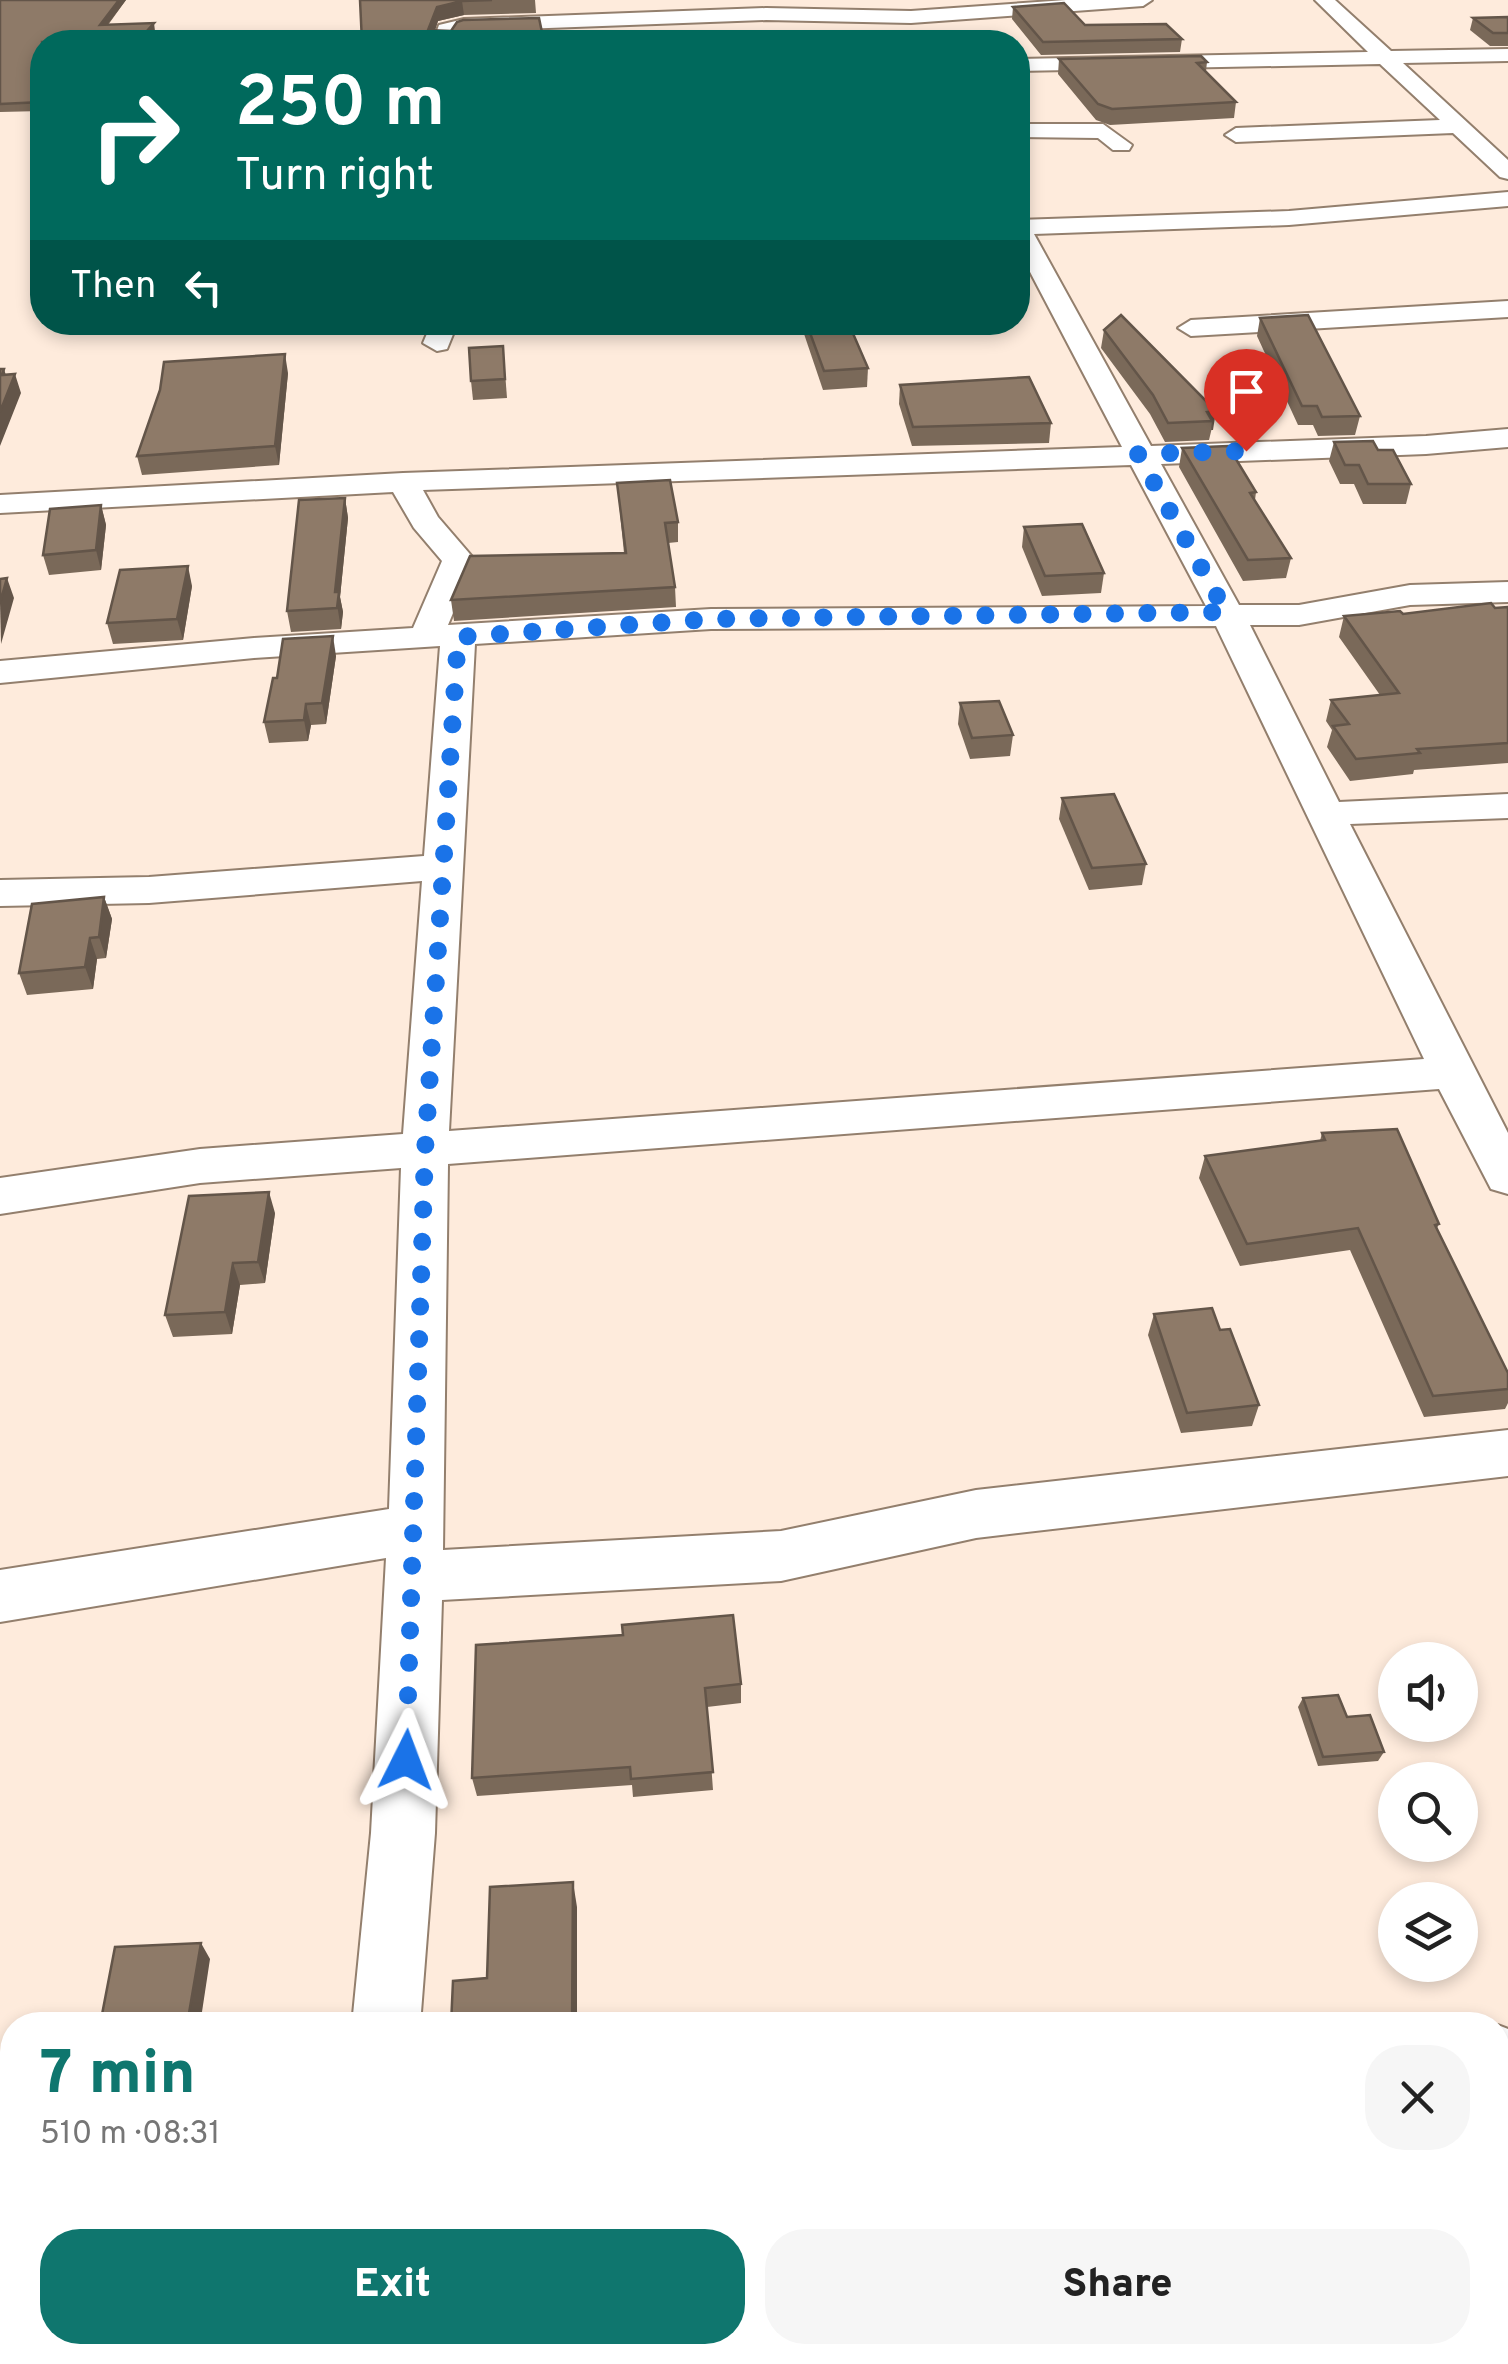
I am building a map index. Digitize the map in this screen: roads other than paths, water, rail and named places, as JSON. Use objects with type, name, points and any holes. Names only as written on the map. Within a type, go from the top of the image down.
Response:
[{"type":"street","points":[[446,30],[464,25],[766,14],[911,17],[1143,0]]},
{"type":"street","points":[[1324,0],[1508,172]]},
{"type":"street","points":[[911,17],[916,30]]},
{"type":"street","points":[[1030,65],[1508,55]]},
{"type":"street","points":[[1236,135],[1489,119]]},
{"type":"street","points":[[1030,131],[1103,131],[1121,145]]},
{"type":"street","points":[[1030,227],[1290,218],[1508,199]]},
{"type":"street","points":[[1030,250],[1226,612],[1326,814],[1476,1089],[1508,1176]]},
{"type":"street","points":[[1191,328],[1508,309]]},
{"type":"street","points":[[0,504],[402,482],[1426,445],[1508,438]]},
{"type":"street","points":[[387,2012],[403,1833],[425,1151],[443,866],[442,638],[459,560],[425,521],[402,482]]},
{"type":"street","points":[[0,672],[254,648],[712,619],[1298,614],[1410,595],[1508,592]]},
{"type":"street","points":[[1326,814],[1462,805],[1508,806]]},
{"type":"street","points":[[0,893],[149,890],[443,866]]},
{"type":"street","points":[[0,1196],[200,1166],[1476,1089]]},
{"type":"street","points":[[0,1596],[415,1553],[781,1556],[976,1514],[1508,1452]]}]
